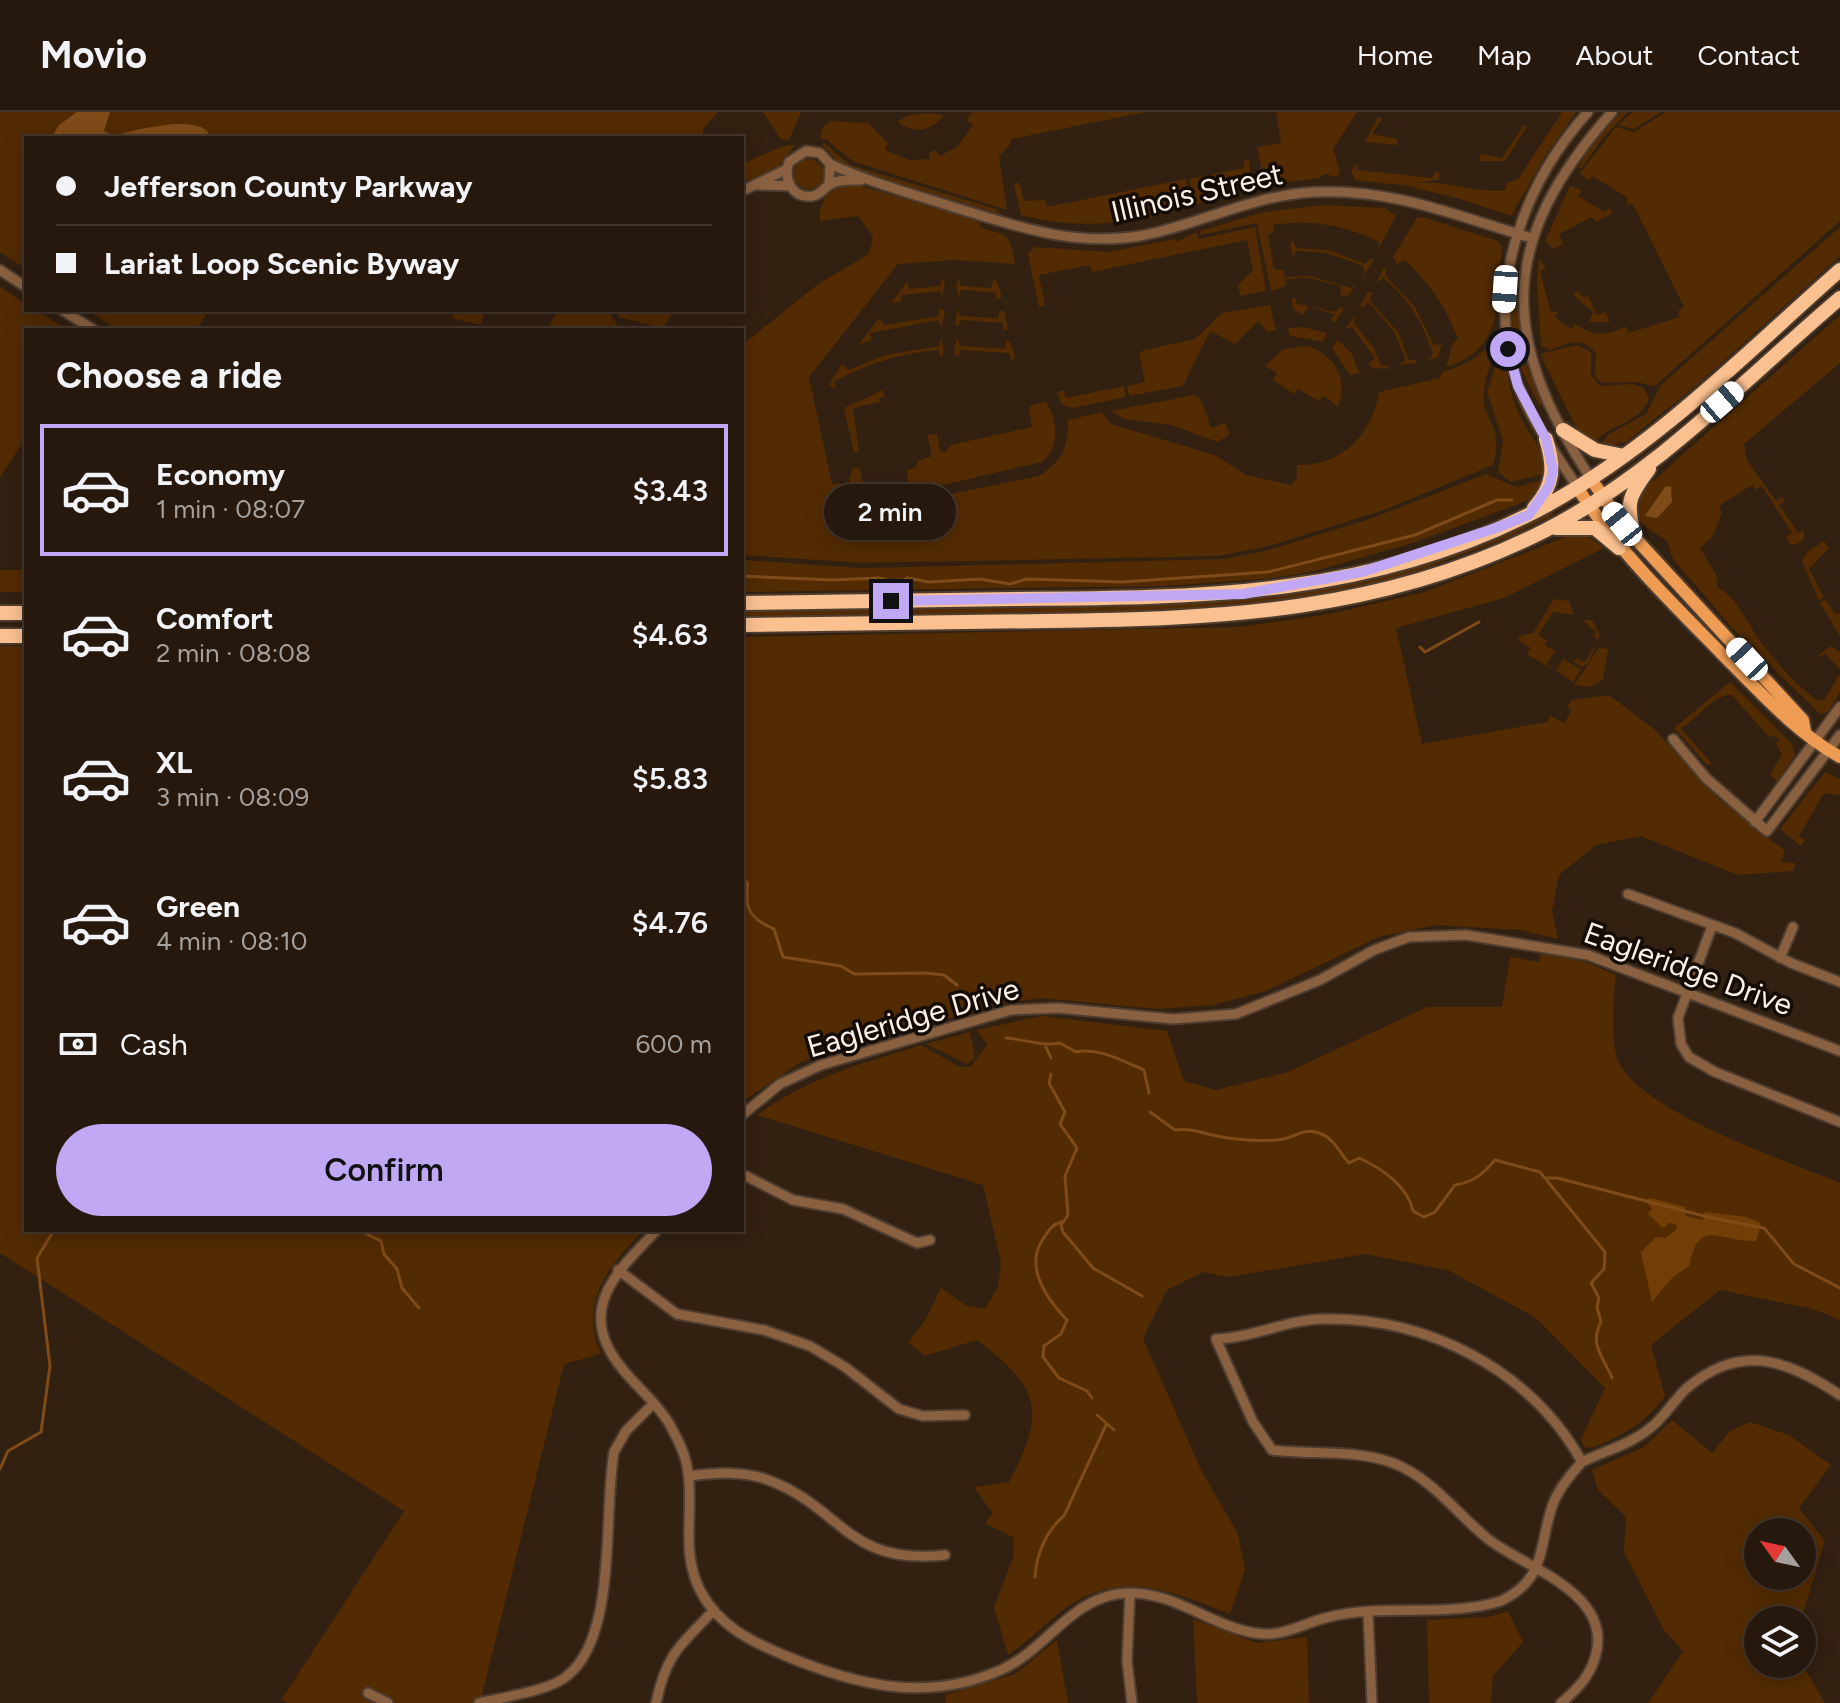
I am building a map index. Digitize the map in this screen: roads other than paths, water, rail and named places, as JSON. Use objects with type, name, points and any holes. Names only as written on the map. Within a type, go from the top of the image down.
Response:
[{"type":"highway","points":[[744,603],[1243,594],[1381,567],[1529,515],[1591,479],[1689,405],[1840,270]]},
{"type":"highway","points":[[744,625],[1165,620],[1283,611],[1349,599],[1430,577],[1548,529],[1602,496],[1662,453],[1840,298]]},
{"type":"highway","points":[[1563,430],[1595,450],[1624,456]]},
{"type":"highway","points":[[1529,515],[1553,478],[1553,461],[1546,439]]},
{"type":"highway","points":[[1634,537],[1628,511],[1630,497],[1662,453]]},
{"type":"highway","points":[[1548,529],[1595,528],[1619,548]]},
{"type":"highway","points":[[0,613],[24,613]]},
{"type":"highway","points":[[0,636],[24,636]]},
{"type":"main road","points":[[1591,479],[1634,537],[1803,720],[1805,731]]},
{"type":"main road","points":[[1577,487],[1619,548],[1779,712],[1834,754]]},
{"type":"street","points":[[1577,487],[1546,439],[1518,386],[1508,349],[1505,289],[1517,234],[1544,174],[1588,112]]},
{"type":"street","points":[[1591,479],[1534,372],[1525,332],[1525,280],[1532,238],[1564,174],[1612,112]]},
{"type":"street","points":[[744,190],[787,169],[794,156],[806,151],[820,153],[830,164],[829,185]]},
{"type":"street","name":"Illinois Street","points":[[830,164],[864,179],[1019,228],[1070,239],[1114,240],[1137,236],[1264,199],[1328,192],[1384,194],[1419,201],[1532,238]]},
{"type":"street","points":[[787,169],[790,186],[798,194],[812,196],[829,185],[864,179]]},
{"type":"street","points":[[755,185],[790,186]]},
{"type":"street","points":[[0,270],[24,286]]},
{"type":"street","points":[[65,312],[91,328]]},
{"type":"street","points":[[1755,822],[1840,707]]},
{"type":"street","points":[[1673,739],[1706,778],[1767,831],[1834,754],[1840,735]]},
{"type":"street","points":[[1628,894],[1750,940],[1780,958],[1840,982]]},
{"type":"street","points":[[1712,926],[1686,992],[1677,1031],[1689,1057],[1715,1072],[1840,1122]]},
{"type":"street","points":[[1780,958],[1793,927]]},
{"type":"street","name":"Eagleridge Drive","points":[[744,1113],[780,1084],[821,1065],[1011,1010],[1058,1008],[1173,1019],[1236,1014],[1320,980],[1374,950],[1409,937],[1466,935],[1588,955],[1840,1051]]},
{"type":"street","points":[[744,1175],[793,1200],[843,1209],[917,1243],[930,1240]]},
{"type":"street","points":[[655,1232],[606,1287],[602,1335],[616,1361],[667,1419],[681,1446],[689,1476],[687,1546],[699,1588],[714,1610],[746,1638],[833,1676],[879,1687],[921,1688],[950,1684],[1006,1668],[1074,1612],[1093,1601],[1130,1593],[1154,1596],[1255,1633],[1290,1632],[1329,1617],[1488,1605],[1514,1595],[1535,1569],[1546,1546],[1555,1501],[1586,1461],[1639,1437],[1700,1378],[1737,1362],[1786,1364],[1804,1371],[1840,1395]]},
{"type":"street","points":[[618,1270],[677,1314],[764,1330],[810,1346],[899,1409],[923,1416],[965,1415]]},
{"type":"street","points":[[1561,1703],[1590,1672],[1598,1643],[1597,1630],[1588,1607],[1490,1540],[1429,1485],[1399,1465],[1366,1457],[1272,1450],[1253,1422],[1216,1339],[1279,1324],[1323,1319],[1405,1328],[1433,1337],[1462,1348],[1512,1381],[1559,1428],[1586,1461]]},
{"type":"street","points":[[479,1703],[557,1682],[577,1666],[592,1638],[604,1599],[614,1452],[623,1434],[653,1404]]},
{"type":"street","points":[[689,1476],[719,1472],[769,1480],[789,1490],[861,1542],[901,1556],[945,1555]]},
{"type":"street","points":[[1130,1593],[1127,1661],[1132,1703]]},
{"type":"street","points":[[656,1703],[667,1662],[676,1646],[714,1610]]},
{"type":"street","points":[[1368,1613],[1372,1703]]},
{"type":"street","points":[[368,1693],[388,1703]]},
{"type":"waterway","points":[[744,576],[832,580],[879,578],[898,583],[907,578],[929,582],[980,579],[1010,584],[1027,579],[1122,582],[1268,572],[1415,535],[1497,500],[1512,500]]},
{"type":"waterway","points":[[1420,647],[1425,652],[1479,622]]},
{"type":"waterway","points":[[744,879],[748,884],[748,907],[755,917],[774,929],[783,957],[841,966],[854,974],[944,975],[957,985]]},
{"type":"waterway","points":[[1006,1038],[1060,1043],[1076,1052],[1093,1051],[1110,1056],[1144,1070],[1149,1093]]},
{"type":"waterway","points":[[1046,1047],[1051,1058]]},
{"type":"waterway","points":[[1051,1074],[1049,1083],[1065,1112],[1060,1124],[1077,1148],[1065,1176],[1068,1215],[1061,1225],[1063,1232],[1093,1268],[1142,1296]]},
{"type":"waterway","points":[[1150,1112],[1175,1130],[1232,1138],[1278,1140],[1308,1131],[1319,1133],[1332,1142],[1349,1163],[1359,1158],[1392,1179],[1406,1194],[1413,1211],[1424,1217],[1435,1212],[1455,1185],[1478,1177],[1495,1160],[1540,1172],[1605,1252],[1604,1269],[1591,1283],[1599,1298],[1597,1307],[1601,1322],[1597,1344],[1612,1378]]},
{"type":"waterway","points":[[1545,1178],[1557,1178],[1712,1218],[1764,1228],[1794,1264],[1840,1288]]},
{"type":"waterway","points":[[1061,1222],[1052,1227],[1043,1239],[1036,1261],[1040,1282],[1067,1320],[1061,1334],[1044,1346],[1043,1357],[1059,1378],[1087,1391],[1092,1398]]},
{"type":"waterway","points":[[0,1469],[8,1451],[41,1432],[50,1366],[37,1258],[53,1232]]},
{"type":"waterway","points":[[362,1232],[381,1241],[384,1254],[397,1269],[402,1288],[419,1308]]},
{"type":"waterway","points":[[1097,1415],[1114,1430]]},
{"type":"waterway","points":[[1035,1577],[1044,1543],[1052,1528],[1064,1516],[1106,1425]]}]
